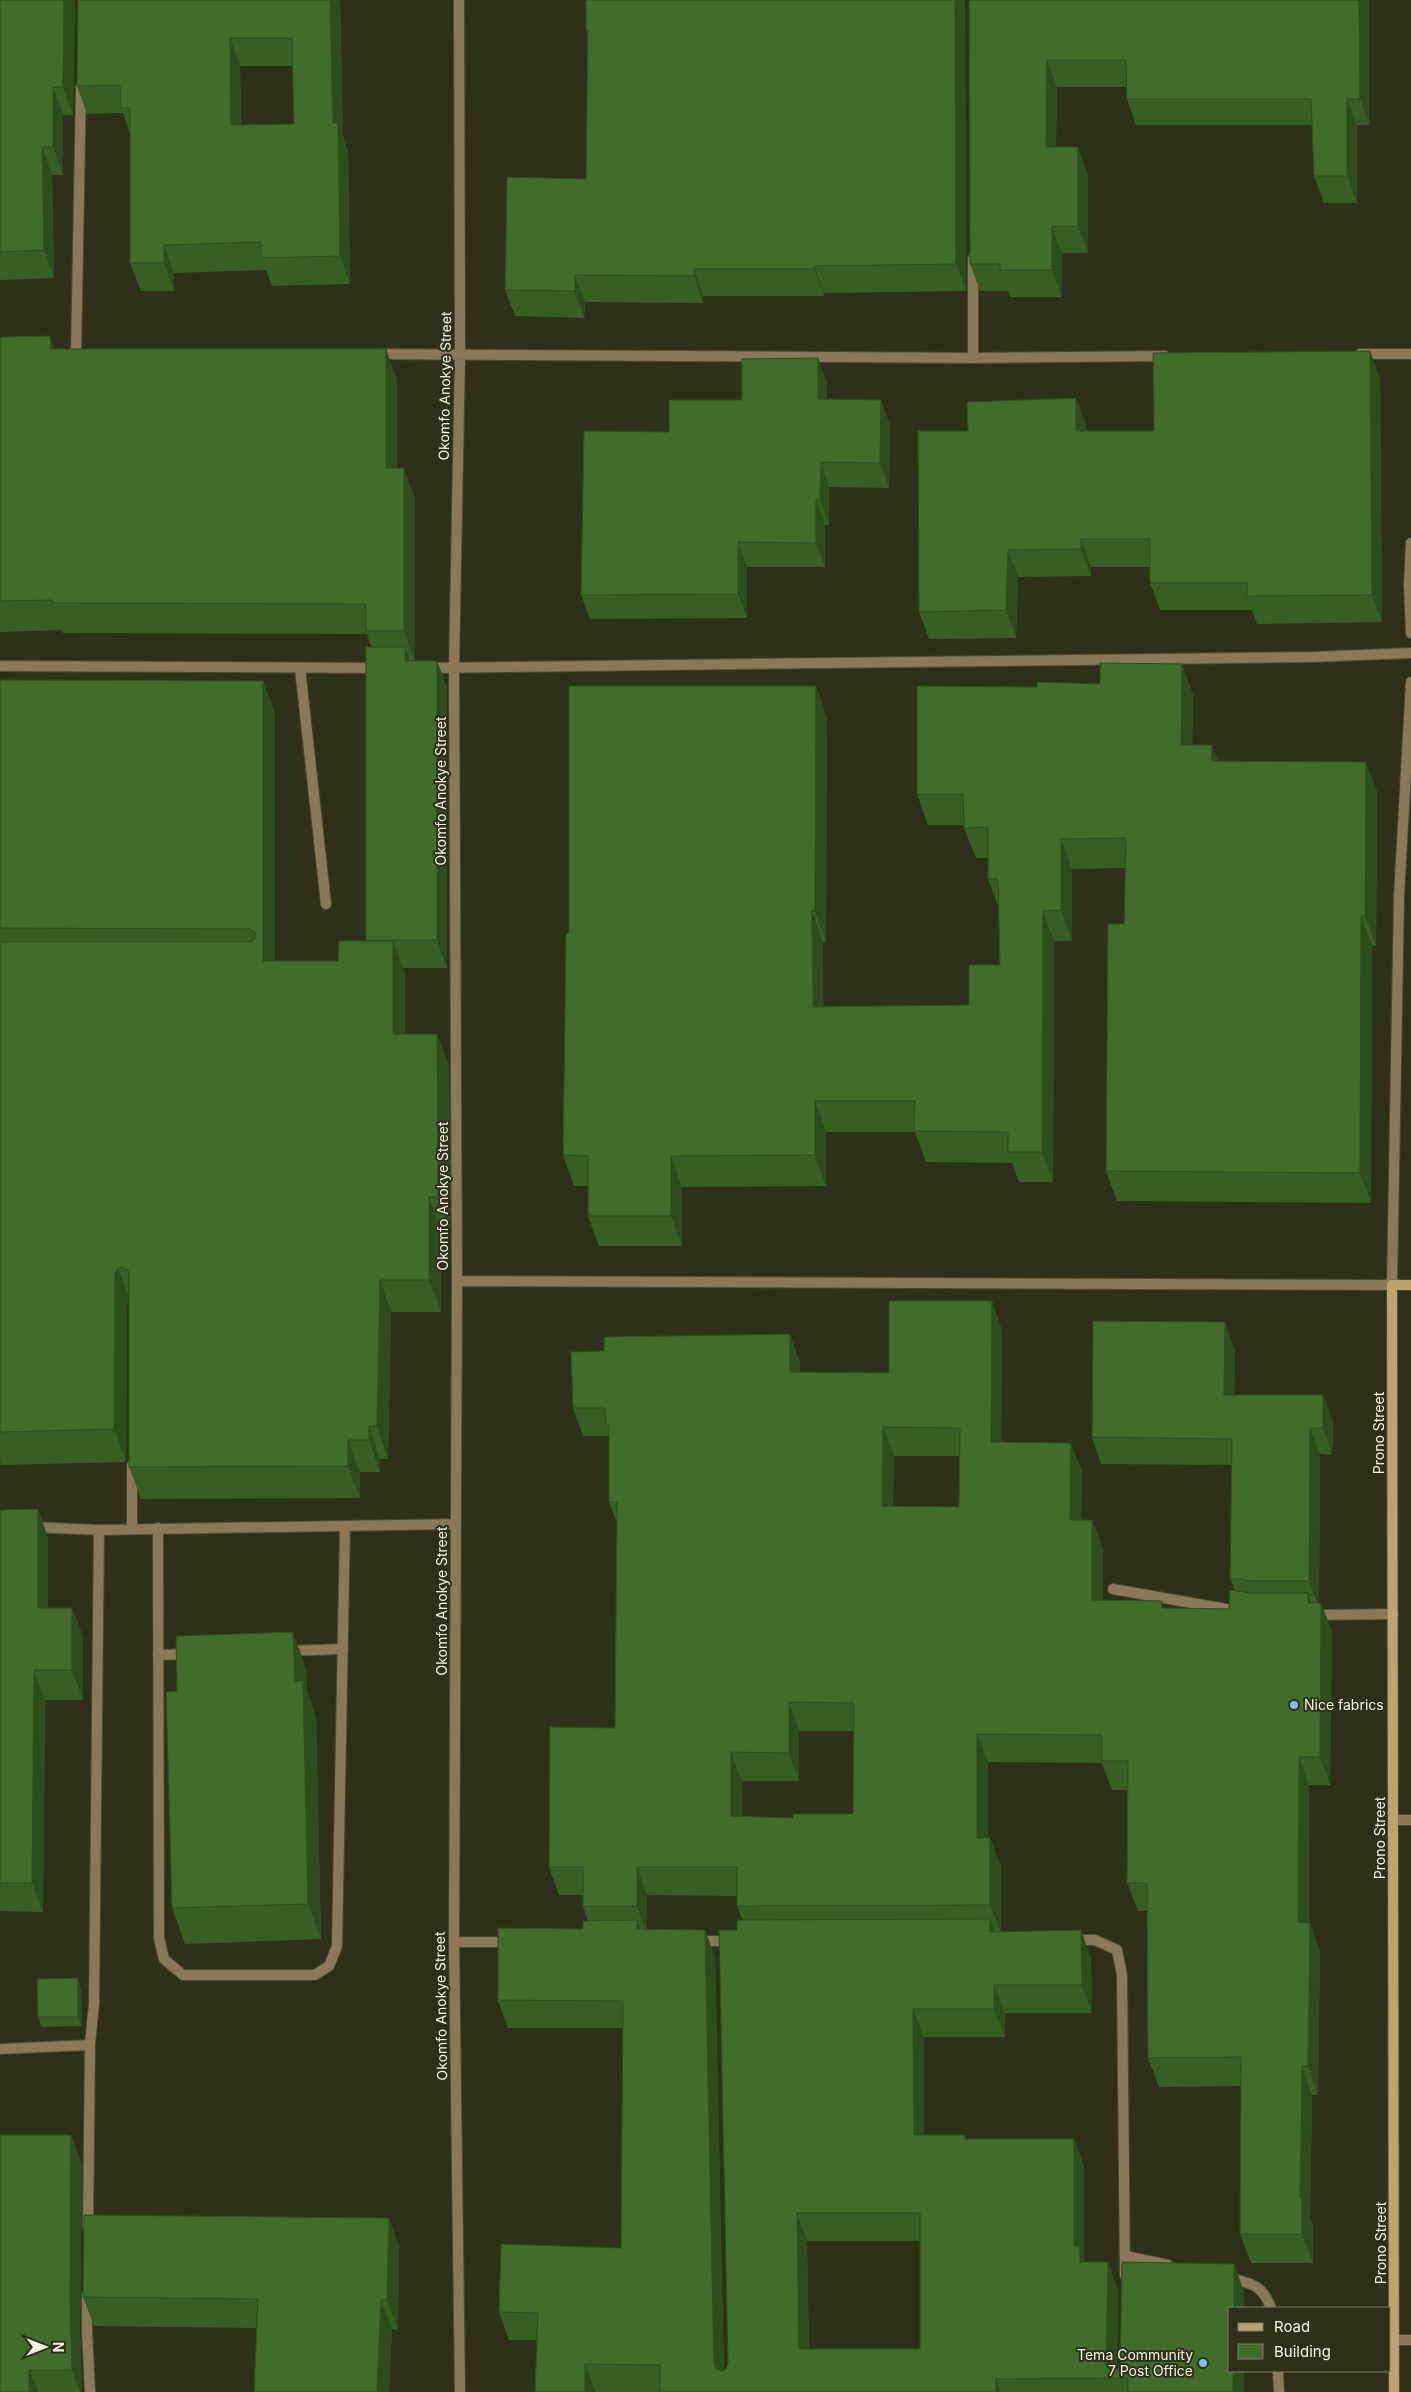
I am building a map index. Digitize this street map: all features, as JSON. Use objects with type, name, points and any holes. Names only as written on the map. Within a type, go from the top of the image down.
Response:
[{"type":"street","name":"Okomfo Anokye Street","points":[[459,0],[460,354],[454,668],[457,1281],[454,1942],[460,2392]]},
{"type":"street","points":[[76,356],[82,74]]},
{"type":"street","points":[[973,249],[973,358]]},
{"type":"street","points":[[362,354],[973,358],[1172,356]]},
{"type":"street","points":[[1351,354],[1411,354]]},
{"type":"street","points":[[1411,543],[1409,585],[1411,633]]},
{"type":"street","points":[[416,668],[1312,657],[1411,653]]},
{"type":"street","points":[[0,666],[387,668]]},
{"type":"street","points":[[300,668],[326,904]]},
{"type":"street","points":[[1392,1285],[1399,896],[1411,682]]},
{"type":"street","points":[[1399,896],[1411,897]]},
{"type":"street","points":[[457,1281],[1411,1285]]},
{"type":"street","name":"Prono Street","points":[[1392,1285],[1394,2392]]},
{"type":"street","points":[[132,1452],[132,1529]]},
{"type":"street","points":[[20,1527],[99,1530],[456,1524]]},
{"type":"street","points":[[158,1528],[159,1938],[164,1959],[183,1975],[315,1975],[329,1966],[336,1946],[345,1526]]},
{"type":"street","points":[[88,2242],[90,2045],[94,2003],[99,1530]]},
{"type":"street","points":[[1113,1589],[1251,1613]]},
{"type":"street","points":[[1307,1616],[1393,1614]]},
{"type":"street","points":[[275,1651],[343,1649]]},
{"type":"street","points":[[158,1655],[197,1654]]},
{"type":"street","points":[[1394,1820],[1411,1820]]},
{"type":"street","points":[[1066,1940],[1095,1940],[1117,1950],[1122,1975],[1125,2286]]},
{"type":"street","points":[[692,1941],[722,1946],[741,1941]]},
{"type":"street","points":[[454,1942],[523,1942]]},
{"type":"street","points":[[0,2049],[90,2045]]},
{"type":"street","points":[[1126,2256],[1180,2268]]},
{"type":"street","points":[[1217,2276],[1253,2284],[1267,2298],[1272,2307]]},
{"type":"street","points":[[87,2282],[90,2392]]},
{"type":"street","points":[[1394,2340],[1411,2340]]},
{"type":"street","points":[[1278,2372],[1279,2392]]},
{"type":"building","points":[[0,0],[64,0],[63,87],[53,87],[53,147],[42,147],[44,250],[0,252]]},
{"type":"building","points":[[78,0],[330,0],[333,123],[338,123],[340,256],[261,258],[261,242],[164,245],[164,263],[130,263],[130,108],[121,108],[120,85],[77,86]],"holes":[[[230,38],[292,38],[294,124],[231,125]]]},
{"type":"building","points":[[586,0],[955,0],[956,264],[814,266],[814,269],[694,269],[694,276],[575,275],[575,291],[505,290],[507,177],[586,179],[588,30],[586,30]]},
{"type":"building","points":[[969,0],[1359,0],[1360,99],[1347,99],[1347,176],[1314,176],[1311,99],[1127,99],[1126,60],[1047,60],[1046,147],[1078,147],[1078,226],[1052,226],[1052,270],[1000,270],[1000,264],[970,264]]},
{"type":"building","points":[[50,336],[51,349],[386,349],[386,468],[404,468],[404,631],[366,631],[366,604],[52,603],[52,600],[0,601],[0,337]]},
{"type":"building","points":[[1370,351],[1372,595],[1247,596],[1247,583],[1150,583],[1150,539],[1081,539],[1081,549],[1008,550],[1006,610],[919,612],[918,431],[968,431],[967,402],[1076,398],[1076,431],[1154,431],[1153,353]]},
{"type":"building","points":[[818,358],[818,399],[881,400],[880,463],[821,462],[820,500],[816,500],[816,543],[738,542],[738,594],[581,595],[584,431],[669,432],[669,400],[742,400],[742,359]]},
{"type":"building","points":[[366,647],[405,647],[405,661],[437,661],[437,940],[366,940]]},
{"type":"building","points":[[1100,663],[1182,664],[1181,745],[1212,745],[1212,761],[1366,762],[1365,916],[1361,916],[1360,1173],[1106,1171],[1108,924],[1124,924],[1126,838],[1061,839],[1061,910],[1043,911],[1042,1152],[1008,1152],[1008,1132],[914,1131],[915,1101],[815,1101],[815,1155],[671,1156],[671,1216],[588,1216],[588,1156],[563,1155],[566,933],[569,933],[569,686],[816,686],[815,911],[812,911],[813,1007],[969,1005],[969,965],[1000,965],[998,879],[988,879],[988,827],[964,828],[963,794],[917,794],[917,686],[1037,687],[1037,682],[1100,684]]},
{"type":"building","points":[[0,680],[263,681],[263,961],[338,961],[339,941],[393,941],[393,1034],[437,1034],[438,1197],[429,1197],[429,1280],[380,1280],[377,1426],[369,1426],[369,1440],[348,1440],[348,1466],[129,1467],[129,1274],[128,1270],[123,1267],[118,1268],[115,1274],[114,1429],[0,1432],[0,942],[249,942],[253,941],[256,936],[255,932],[249,929],[0,928]]},
{"type":"building","points":[[889,1301],[992,1301],[991,1442],[1071,1443],[1070,1520],[1092,1520],[1092,1600],[1162,1601],[1162,1608],[1229,1609],[1230,1590],[1251,1593],[1308,1593],[1308,1603],[1321,1603],[1320,1757],[1299,1757],[1298,1922],[1310,1923],[1308,2066],[1302,2066],[1300,2197],[1302,2197],[1302,2234],[1240,2234],[1241,2057],[1148,2058],[1147,1883],[1127,1883],[1128,1761],[1102,1761],[1102,1735],[977,1734],[977,1838],[990,1838],[990,1905],[737,1906],[737,1867],[637,1867],[637,1906],[583,1906],[583,1867],[549,1867],[550,1727],[615,1728],[617,1502],[609,1502],[609,1425],[606,1425],[605,1408],[573,1408],[571,1352],[604,1351],[604,1337],[790,1334],[790,1372],[889,1373]],"holes":[[[883,1427],[960,1428],[959,1507],[882,1506]],[[789,1702],[854,1703],[853,1814],[793,1814],[793,1818],[731,1816],[731,1752],[789,1753]]]},
{"type":"building","points":[[1093,1321],[1225,1322],[1224,1395],[1323,1395],[1323,1428],[1310,1428],[1309,1581],[1252,1581],[1230,1578],[1232,1439],[1092,1437]]},
{"type":"building","points":[[38,1509],[38,1608],[72,1608],[72,1670],[34,1670],[32,1883],[0,1883],[0,1510]]},
{"type":"building","points":[[293,1632],[295,1681],[303,1681],[308,1904],[172,1908],[166,1692],[177,1691],[176,1636]]},
{"type":"building","points":[[990,1919],[990,1932],[1081,1930],[1082,1985],[994,1985],[994,2009],[913,2009],[914,2135],[965,2135],[965,2139],[1074,2139],[1074,2246],[1080,2246],[1080,2262],[1108,2262],[1106,2364],[1110,2370],[1117,2370],[1120,2364],[1122,2262],[1234,2264],[1234,2307],[1228,2307],[1228,2372],[1233,2372],[1233,2392],[1128,2392],[1128,2378],[996,2379],[996,2392],[660,2392],[660,2365],[585,2364],[585,2392],[535,2392],[538,2313],[499,2312],[501,2244],[621,2248],[623,2001],[498,2000],[498,1928],[583,1929],[583,1921],[637,1920],[637,1929],[705,1930],[714,2364],[715,2368],[721,2371],[725,2370],[728,2364],[719,1930],[737,1930],[737,1920]],"holes":[[[797,2213],[920,2213],[920,2349],[799,2349]]]},
{"type":"building","points":[[78,1978],[78,2017],[38,2017],[37,1979]]},
{"type":"building","points":[[0,2135],[71,2135],[70,2302],[72,2370],[29,2370],[29,2392],[0,2392]]},
{"type":"building","points":[[84,2215],[389,2218],[387,2300],[381,2300],[377,2392],[254,2392],[258,2299],[83,2297]]},
{"type":"place","name":"Nice fabrics","points":[[1294,1705]]},
{"type":"place","name":"Tema Community 7 Post Office","points":[[1203,2363]]}]
